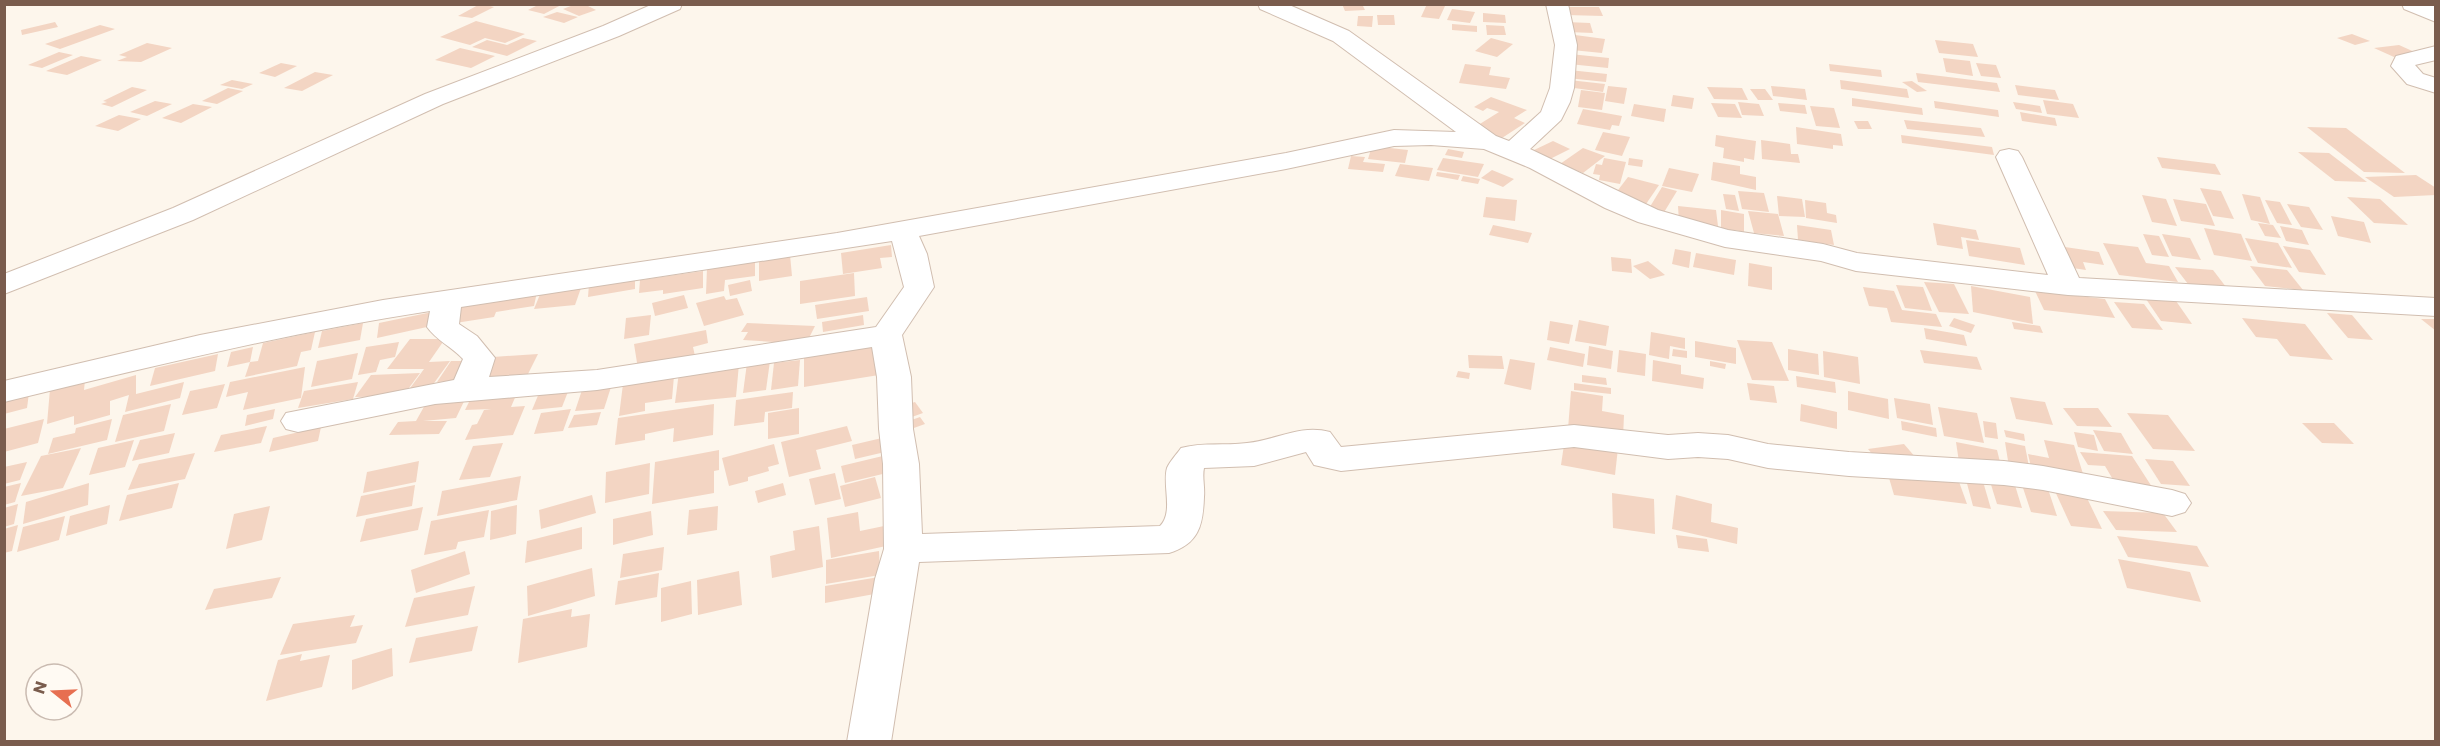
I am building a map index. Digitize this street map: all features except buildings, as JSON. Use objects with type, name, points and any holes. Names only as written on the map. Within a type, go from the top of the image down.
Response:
[{"type":"street","points":[[4,285],[183,214],[434,99],[611,31],[672,4]]},
{"type":"street","points":[[1268,4],[1298,10],[1341,36],[1500,147],[1571,177],[1615,202],[1648,216],[1705,233],[1823,253],[1856,262],[2068,286],[2436,307]]},
{"type":"street","points":[[4,392],[200,345],[447,299],[712,263],[903,231],[1286,161],[1394,138],[1431,137],[1500,147],[1552,115],[1558,102],[1562,87],[1566,45],[1557,4]]},
{"type":"street","points":[[2412,4],[2436,16]]},
{"type":"street","points":[[2436,53],[2404,61],[2403,66],[2415,79],[2436,86]]},
{"type":"street","points":[[2009,157],[2068,286]]},
{"type":"street","points":[[869,741],[895,579],[903,549],[901,464],[896,429],[894,378],[886,335],[919,287],[912,254],[903,231]]},
{"type":"street","points":[[447,299],[444,327],[466,343],[478,358],[478,366],[466,389]]},
{"type":"street","points":[[298,421],[406,398],[466,389],[597,380],[886,335]]},
{"type":"street","points":[[903,549],[1169,539],[1182,527],[1186,496],[1185,469],[1194,456],[1262,452],[1305,438],[1318,440],[1327,457],[1341,459],[1574,435],[1668,447],[1698,445],[1728,447],[1768,456],[1849,464],[2004,473],[2043,478],[2172,503]]}]
